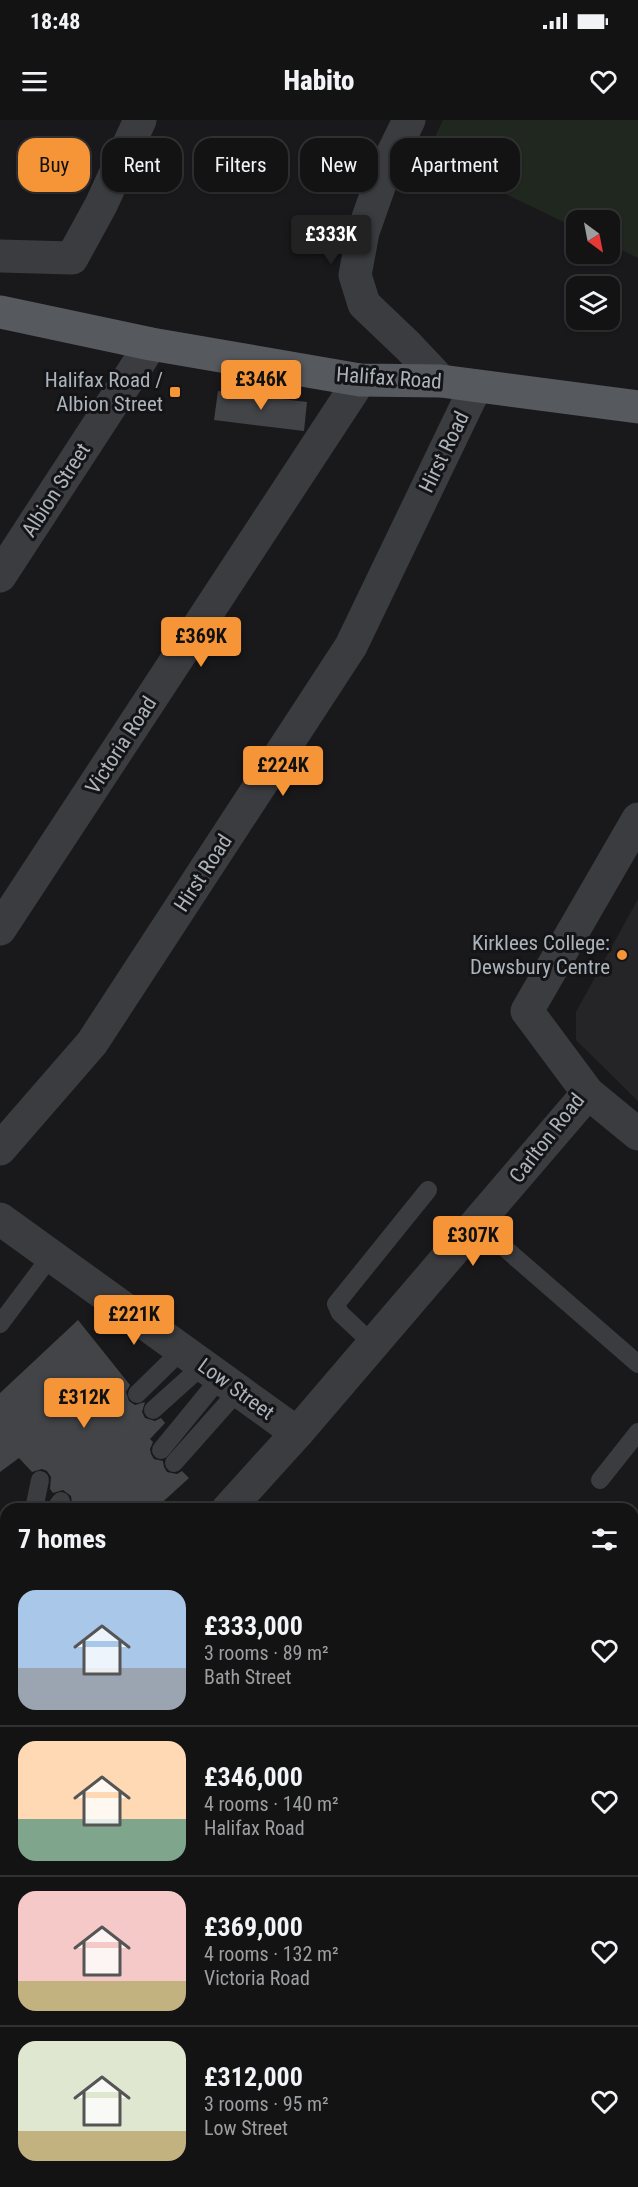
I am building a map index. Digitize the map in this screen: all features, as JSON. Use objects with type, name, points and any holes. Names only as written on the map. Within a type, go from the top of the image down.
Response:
[{"type":"main road","name":"Halifax Road","points":[[0,312],[151,344],[360,380],[441,381],[638,407]]},
{"type":"street","points":[[0,256],[72,258],[101,205],[140,120]]},
{"type":"street","points":[[409,120],[387,167],[363,232],[355,275],[364,304],[441,381]]},
{"type":"street","name":"Albion Street","points":[[0,576],[151,344]]},
{"type":"street","name":"Victoria Road","points":[[0,929],[360,380]]},
{"type":"street","name":"Hirst Road","points":[[0,1149],[92,1043],[351,646],[476,386]]},
{"type":"street","name":"Carlton Road","points":[[233,1503],[297,1433],[588,1093],[527,1011],[638,819]]},
{"type":"street","points":[[588,1093],[638,1134]]},
{"type":"street","name":"Low Street","points":[[0,1219],[297,1433]]},
{"type":"lane","points":[[373,1344],[339,1313],[336,1304],[428,1190]]},
{"type":"lane","points":[[477,1224],[638,1364]]},
{"type":"lane","points":[[0,1324],[51,1256]]},
{"type":"lane","points":[[138,1394],[211,1371]]},
{"type":"lane","points":[[153,1410],[211,1371]]},
{"type":"lane","points":[[167,1456],[211,1371]]},
{"type":"lane","points":[[600,1480],[638,1432]]},
{"type":"lane","points":[[35,1503],[40,1479]]},
{"type":"shaded area","points":[[443,120],[638,120],[638,258],[620,249],[620,210],[566,210],[566,223],[501,192],[520,192],[520,138],[434,138]]},
{"type":"shaded area","name":"Kirklees College: Dewsbury Centre","points":[[638,899],[638,1101],[576,1040],[576,1012]]},
{"type":"building","points":[[218,391],[307,402],[304,431],[214,420]]},
{"type":"building","points":[[78,1320],[130,1385],[126,1392],[129,1401],[135,1405],[145,1402],[142,1412],[145,1418],[155,1421],[161,1418],[165,1423],[150,1439],[153,1442],[150,1449],[154,1459],[163,1461],[167,1472],[177,1474],[182,1471],[189,1478],[162,1503],[72,1503],[71,1496],[63,1490],[53,1493],[50,1489],[51,1477],[47,1471],[42,1469],[32,1472],[19,1458],[0,1472],[0,1393]]},
{"type":"place","name":"Halifax Road / Albion Street","points":[[175,392]]},
{"type":"place","name":"Kirklees College: Dewsbury Centre","points":[[622,955]]}]
